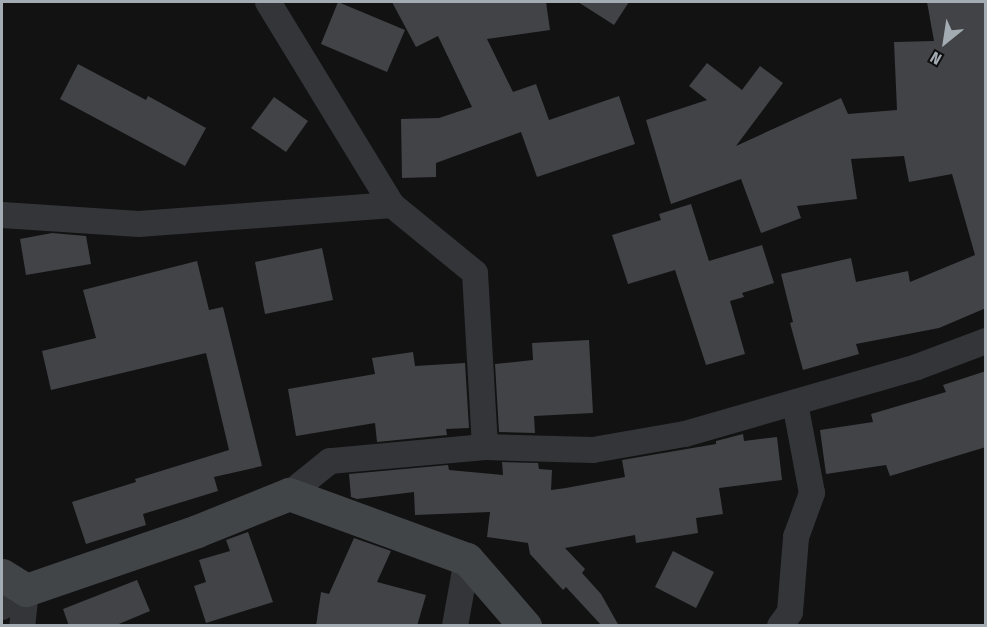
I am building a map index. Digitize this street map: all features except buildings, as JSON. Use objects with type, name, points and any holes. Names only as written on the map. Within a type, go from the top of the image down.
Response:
[{"type":"street","points":[[268,2],[392,204],[475,273],[485,447]]},
{"type":"street","points":[[2,215],[139,224],[392,204]]},
{"type":"street","points":[[22,626],[10,591],[197,531],[289,494],[330,461],[485,447],[593,450],[685,434],[917,367],[986,341]]},
{"type":"street","points":[[780,626],[790,612],[796,537],[812,493],[795,403]]},
{"type":"street","points":[[289,494],[466,559],[525,626]]},
{"type":"street","points":[[455,626],[466,559]]}]
